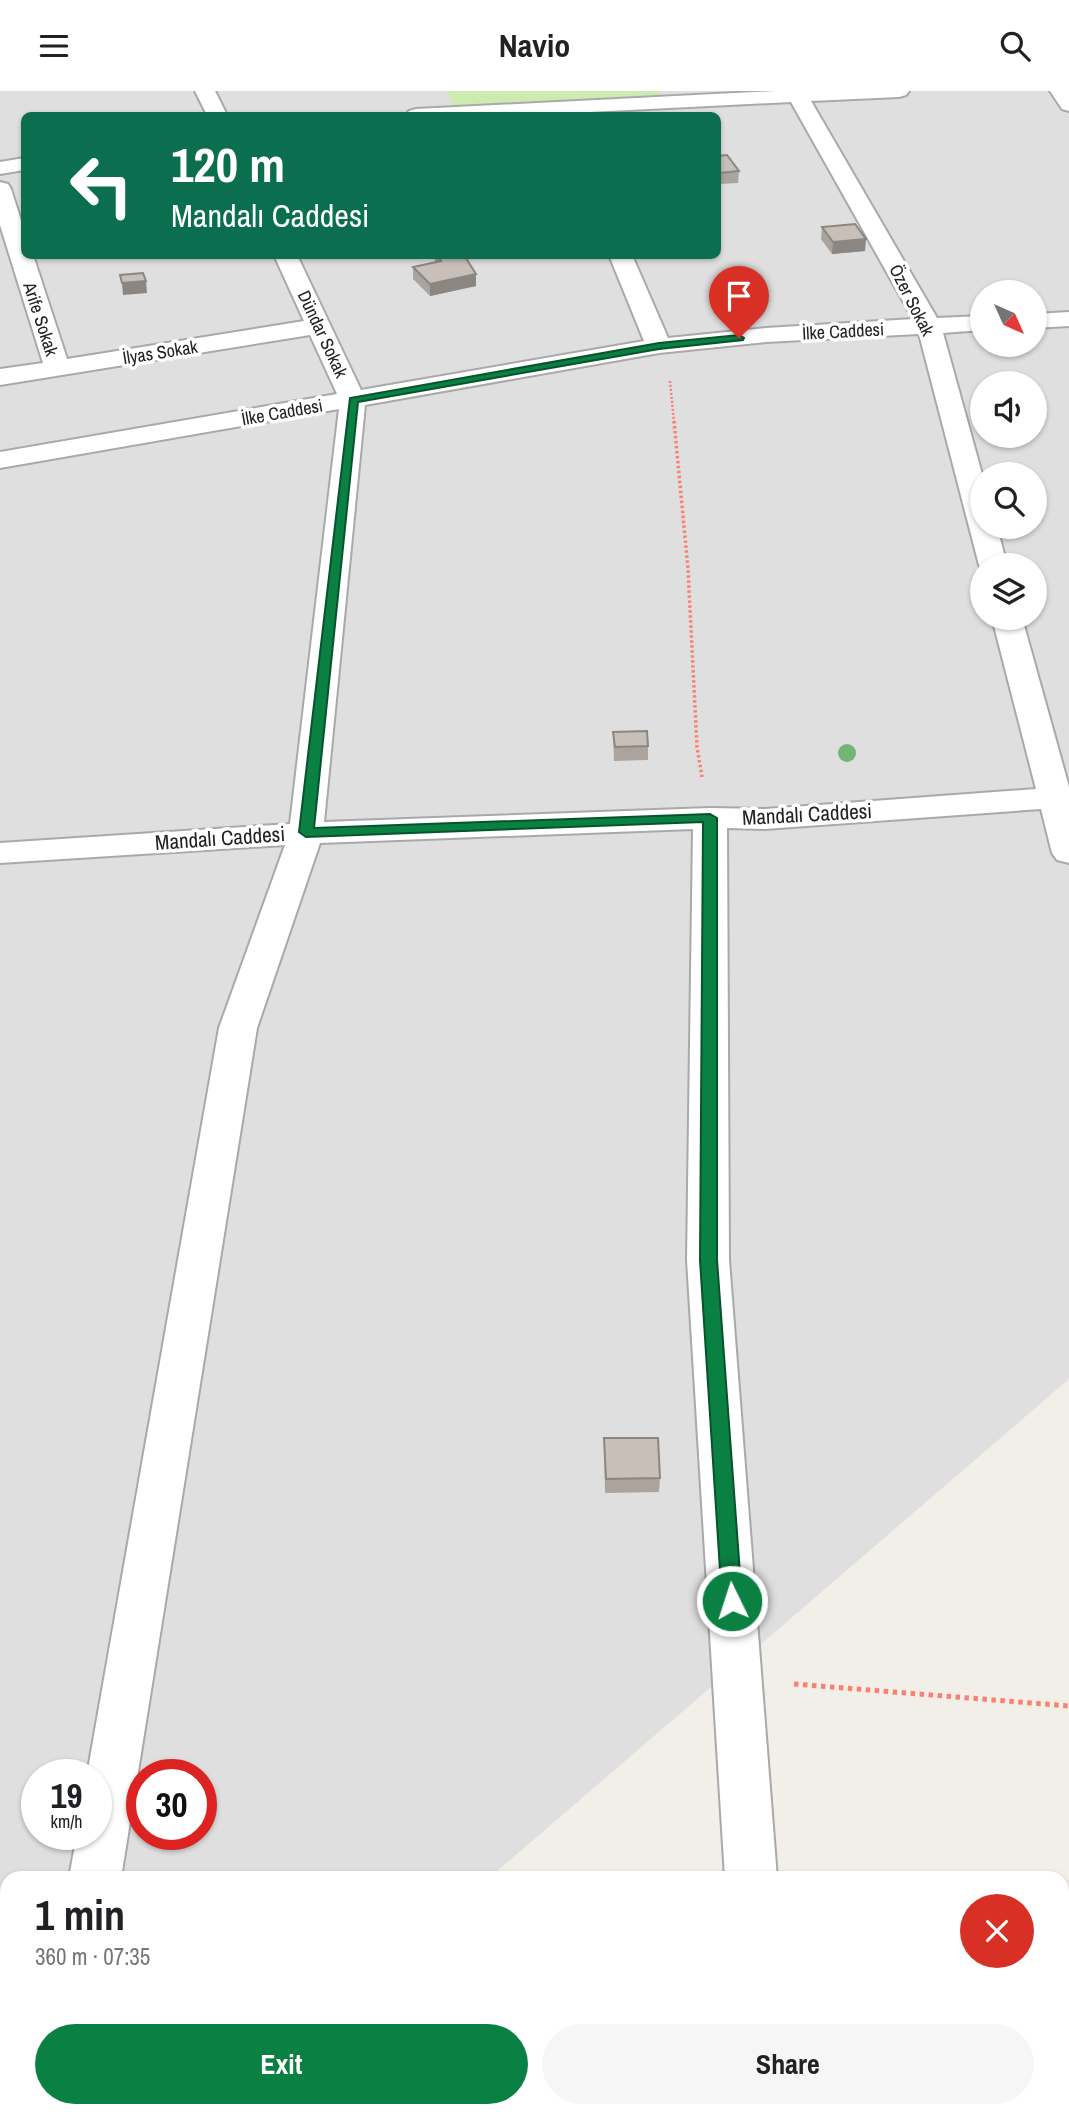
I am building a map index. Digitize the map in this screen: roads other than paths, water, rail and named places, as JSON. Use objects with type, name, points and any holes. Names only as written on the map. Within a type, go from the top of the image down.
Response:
[{"type":"street","points":[[205,91],[216,112]]},
{"type":"street","points":[[426,112],[431,91]]},
{"type":"street","points":[[511,112],[899,91]]},
{"type":"street","points":[[1060,91],[1069,105]]},
{"type":"street","name":"Özer Sokak","points":[[797,95],[929,326],[970,480]]},
{"type":"street","points":[[0,168],[21,164]]},
{"type":"street","name":"Arife Sokak","points":[[0,189],[21,255]]},
{"type":"street","name":"Arife Sokak","points":[[22,259],[57,368]]},
{"type":"street","name":"Dündar Sokak","points":[[97,1871],[238,1028],[306,832],[353,400],[287,259]]},
{"type":"street","points":[[622,259],[659,346]]},
{"type":"street","points":[[1047,320],[1069,319]]},
{"type":"street","name":"İlke Caddesi","points":[[0,460],[659,346],[766,335],[970,324]]},
{"type":"street","name":"İlyas Sokak","points":[[0,377],[320,326]]},
{"type":"street","points":[[1011,630],[1062,797],[1069,853]]},
{"type":"street","name":"Mandalı Caddesi","points":[[0,853],[306,832],[710,818],[765,819],[1062,797]]},
{"type":"street","points":[[710,818],[708,1260],[751,1871]]}]
